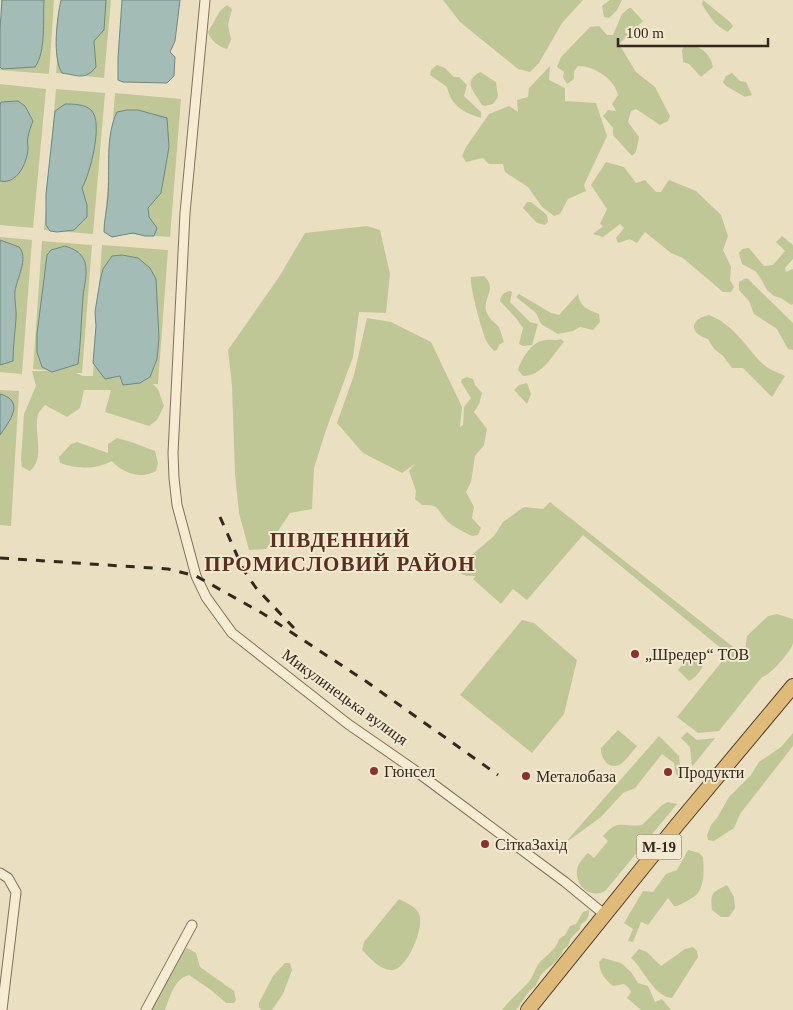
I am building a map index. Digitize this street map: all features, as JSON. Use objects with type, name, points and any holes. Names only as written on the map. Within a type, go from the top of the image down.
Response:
[{"type":"highway","name":"М-19","points":[[528,1010],[604,914],[793,686]]},
{"type":"street","name":"Микулинецька вулиця","points":[[204,0],[186,213],[177,354],[174,478],[177,505],[196,576],[206,596],[232,633],[348,724],[414,769],[493,827],[604,914]]},
{"type":"street","points":[[0,873],[8,878],[16,892],[2,1010]]},
{"type":"street","points":[[146,1010],[192,925]]},
{"type":"green space","points":[[1,0],[54,0],[49,74],[0,70]]},
{"type":"green space","points":[[62,0],[111,0],[104,78],[56,73]]},
{"type":"green space","points":[[443,0],[583,0],[562,23],[539,63],[530,72],[518,69],[460,22]]},
{"type":"green space","points":[[610,0],[622,0],[617,10],[609,18],[604,17],[602,6]]},
{"type":"green space","points":[[703,0],[730,22],[733,26],[728,32],[719,27],[707,13],[702,4]]},
{"type":"green space","points":[[227,5],[232,9],[228,25],[231,40],[227,49],[215,43],[208,32],[220,11]]},
{"type":"green space","points":[[629,8],[643,21],[619,44],[636,72],[655,87],[670,116],[668,121],[660,125],[636,109],[631,111],[628,122],[639,137],[636,152],[632,156],[613,135],[613,128],[603,116],[608,110],[616,111],[612,104],[618,95],[613,84],[603,74],[591,68],[578,66],[574,71],[574,79],[567,84],[563,77],[564,72],[557,67],[561,57],[590,27],[599,26],[607,35],[613,35],[622,14]]},
{"type":"green space","points":[[685,45],[695,46],[704,50],[712,62],[713,67],[701,77],[689,64],[683,62],[682,50]]},
{"type":"green space","points":[[437,65],[445,68],[454,77],[459,77],[467,85],[464,96],[481,112],[481,118],[459,108],[449,94],[447,87],[430,75],[431,70]]},
{"type":"green space","points":[[550,66],[549,80],[565,88],[565,101],[596,103],[607,136],[584,185],[586,191],[568,199],[560,214],[554,216],[542,207],[528,187],[505,172],[503,164],[489,164],[483,158],[466,162],[462,156],[466,147],[489,114],[509,106],[518,112],[517,100],[528,97],[529,88]]},
{"type":"green space","points":[[480,72],[496,82],[498,97],[493,104],[482,105],[471,87],[472,79]]},
{"type":"green space","points":[[732,73],[740,81],[746,82],[752,95],[745,97],[726,86],[723,82],[726,76]]},
{"type":"green space","points":[[0,84],[46,89],[33,228],[0,225]]},
{"type":"green space","points":[[56,89],[105,93],[93,234],[44,230]]},
{"type":"green space","points":[[115,93],[181,99],[170,237],[104,232]]},
{"type":"green space","points":[[606,162],[624,167],[636,183],[645,180],[656,192],[661,192],[669,180],[696,191],[721,215],[728,236],[723,250],[731,267],[730,280],[734,287],[731,292],[723,292],[683,258],[671,253],[645,232],[637,243],[630,239],[618,243],[616,238],[624,228],[620,224],[603,237],[593,234],[603,226],[600,224],[607,209],[591,185]]},
{"type":"green space","points":[[527,202],[531,202],[547,215],[548,222],[545,225],[537,223],[523,208]]},
{"type":"green space","points":[[367,226],[380,230],[390,274],[386,313],[359,312],[353,357],[314,468],[312,509],[290,513],[266,549],[249,550],[239,513],[235,474],[232,386],[228,350],[279,277],[305,233]]},
{"type":"green space","points":[[782,236],[793,245],[793,259],[785,268],[786,272],[793,269],[793,304],[791,305],[767,290],[755,271],[742,264],[739,253],[742,249],[749,248],[764,266],[773,265],[785,251],[776,242]]},
{"type":"green space","points":[[0,237],[32,240],[22,374],[0,372]]},
{"type":"green space","points":[[42,241],[92,245],[82,373],[76,373],[83,376],[93,376],[102,245],[168,250],[158,384],[153,384],[158,389],[164,406],[157,420],[149,426],[105,412],[111,390],[84,390],[80,408],[67,417],[45,405],[38,415],[37,459],[35,466],[30,471],[22,467],[21,460],[24,414],[36,386],[32,371],[54,371],[33,369]]},
{"type":"green space","points":[[484,276],[490,285],[486,310],[489,317],[499,328],[504,342],[494,351],[482,329],[471,281],[471,277]]},
{"type":"green space","points":[[747,278],[793,323],[793,350],[788,349],[777,329],[754,314],[749,301],[739,290],[739,282]]},
{"type":"green space","points":[[506,292],[512,292],[510,302],[530,322],[538,324],[532,345],[523,346],[519,344],[523,328],[500,301]]},
{"type":"green space","points":[[519,294],[551,313],[559,315],[578,294],[585,307],[599,314],[600,322],[593,330],[580,327],[573,331],[558,334],[541,324],[536,313],[516,297]]},
{"type":"green space","points":[[709,315],[718,319],[733,331],[764,365],[785,376],[772,397],[743,368],[732,368],[723,356],[714,349],[708,339],[697,333],[694,326],[695,323]]},
{"type":"green space","points":[[367,318],[391,322],[431,342],[462,407],[460,427],[463,425],[464,407],[471,398],[461,382],[462,379],[467,377],[473,379],[475,385],[482,393],[479,404],[474,412],[487,429],[484,445],[475,456],[471,482],[466,492],[474,507],[472,518],[481,528],[478,535],[472,536],[452,525],[438,508],[422,505],[415,499],[416,491],[409,471],[415,464],[402,473],[363,453],[337,423],[354,375]]},
{"type":"green space","points":[[561,339],[564,342],[542,369],[536,373],[523,376],[518,370],[531,347],[540,341]]},
{"type":"green space","points":[[527,383],[531,394],[527,404],[514,390],[519,385]]},
{"type":"green space","points":[[0,390],[19,391],[11,526],[0,525]]},
{"type":"green space","points":[[117,438],[155,451],[158,463],[156,471],[145,475],[132,474],[121,469],[112,461],[86,468],[60,463],[59,457],[71,444],[77,442],[108,453],[108,444]]},
{"type":"green space","points":[[550,502],[742,654],[745,651],[747,636],[768,616],[777,614],[793,619],[793,643],[789,651],[775,668],[762,677],[719,731],[698,733],[677,717],[728,654],[583,535],[527,600],[513,589],[501,604],[473,579],[476,576],[461,574],[467,559],[494,536],[503,522],[524,507],[543,509]]},
{"type":"green space","points":[[522,620],[534,623],[577,660],[564,714],[532,753],[460,695]]},
{"type":"green space","points":[[697,651],[705,658],[702,668],[689,681],[678,670],[692,652]]},
{"type":"green space","points":[[618,730],[637,746],[621,764],[611,766],[603,759],[601,748]]},
{"type":"green space","points":[[687,732],[697,740],[715,738],[692,767],[690,747],[681,738]]},
{"type":"green space","points":[[793,733],[793,746],[740,814],[734,828],[714,841],[708,840],[707,835],[711,825],[729,797],[751,775],[759,762],[781,747]]},
{"type":"green space","points":[[659,736],[679,756],[681,775],[679,777],[676,774],[674,763],[662,754],[635,788],[623,793],[601,817],[564,844]]},
{"type":"green space","points":[[668,802],[677,804],[606,890],[594,893],[584,889],[578,879],[578,866],[588,853],[594,858],[608,841],[603,836],[608,830],[617,825],[642,825],[662,805]]},
{"type":"green space","points":[[688,850],[699,853],[703,857],[703,878],[698,893],[677,906],[674,906],[668,898],[648,925],[641,922],[633,942],[628,941],[633,929],[624,923],[643,891],[653,892],[666,874],[677,870]]},
{"type":"green space","points":[[727,885],[734,897],[735,908],[729,917],[721,917],[712,910],[711,900],[713,894],[718,889]]},
{"type":"green space","points":[[399,899],[412,906],[418,912],[420,926],[418,936],[409,956],[403,964],[396,969],[390,970],[378,965],[362,950],[364,942]]},
{"type":"green space","points":[[589,910],[587,919],[571,938],[568,946],[563,950],[557,961],[541,975],[535,987],[527,994],[516,1010],[502,1010],[528,983],[540,962],[554,948],[559,939],[565,935],[570,926],[576,924],[583,912]]},
{"type":"green space","points":[[693,947],[697,951],[698,957],[672,998],[654,988],[631,958],[639,949],[647,952],[661,966],[685,949]]},
{"type":"green space","points":[[187,948],[196,953],[200,967],[234,991],[236,1000],[234,1003],[226,1003],[189,975],[176,984],[165,1010],[152,1010],[152,1003],[183,950]]},
{"type":"green space","points":[[603,958],[621,963],[631,972],[638,983],[648,986],[655,1002],[662,999],[671,1010],[641,1010],[627,998],[631,992],[629,988],[624,984],[613,986],[603,976],[599,962]]},
{"type":"green space","points":[[285,963],[290,963],[292,970],[283,994],[272,1010],[261,1010],[259,1003],[273,976]]},
{"type":"water","points":[[2,0],[44,0],[41,53],[35,67],[2,69],[0,67]]},
{"type":"water","points":[[61,0],[106,0],[104,30],[94,41],[96,67],[84,76],[62,73],[59,66],[56,37]]},
{"type":"water","points":[[122,0],[180,0],[175,41],[170,52],[175,57],[174,76],[167,83],[123,82],[118,80]]},
{"type":"water","points":[[18,101],[25,106],[33,121],[29,131],[26,160],[16,176],[11,180],[0,181],[0,105],[1,102]]},
{"type":"water","points":[[65,104],[82,105],[91,110],[95,116],[96,136],[89,172],[82,188],[87,205],[87,217],[74,230],[57,232],[50,231],[46,225],[46,194],[55,111]]},
{"type":"water","points":[[138,110],[167,118],[169,147],[161,193],[148,208],[149,217],[157,228],[154,236],[133,233],[112,237],[104,232],[108,197],[111,132],[117,112]]},
{"type":"water","points":[[0,240],[19,247],[22,252],[23,262],[15,291],[16,316],[13,361],[0,365]]},
{"type":"water","points":[[65,246],[79,253],[86,267],[79,356],[78,364],[52,372],[42,367],[37,352],[37,334],[47,255],[51,250]]},
{"type":"water","points":[[122,255],[138,258],[150,268],[156,279],[159,338],[157,359],[150,377],[140,383],[123,385],[120,376],[105,379],[93,363],[96,326],[95,312],[103,269],[112,256]]},
{"type":"water","points":[[0,394],[8,397],[14,407],[11,418],[0,435]]},
{"type":"railway","points":[[220,517],[243,569],[256,588],[294,628]]},
{"type":"railway","points":[[0,558],[168,569],[196,576],[262,613],[367,682],[498,775]]},
{"type":"place","name":"„Шредер“ ТОВ","points":[[635,654]]},
{"type":"place","name":"Гюнсел","points":[[374,771]]},
{"type":"place","name":"Продукти","points":[[668,772]]},
{"type":"place","name":"Металобаза","points":[[526,776]]},
{"type":"place","name":"СіткаЗахід","points":[[485,844]]},
{"type":"district","name":"ПІВДЕННИЙ ПРОМИСЛОВИЙ РАЙОН","points":[[340,552]]}]
